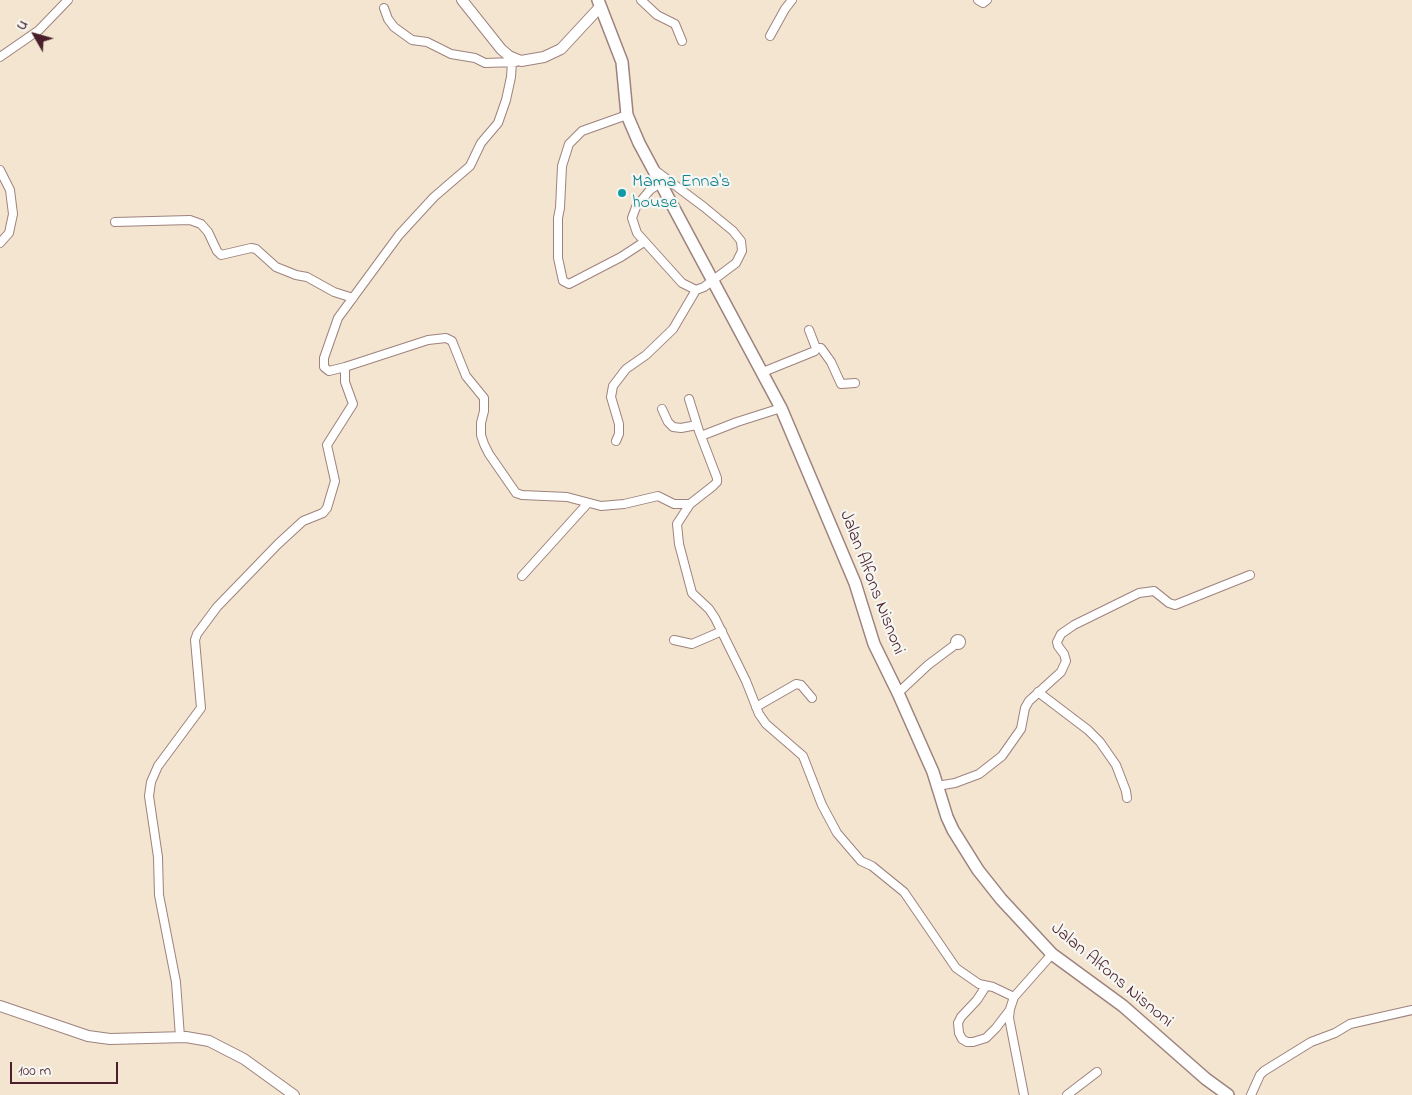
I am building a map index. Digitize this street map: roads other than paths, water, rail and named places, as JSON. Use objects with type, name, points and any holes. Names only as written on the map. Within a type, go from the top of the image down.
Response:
[{"type":"main road","name":"Jalan Alfons Nisnoni","points":[[599,4],[622,62],[628,115],[652,168],[781,408],[855,583],[874,644],[933,772],[952,830],[978,870],[1010,911],[1052,954],[1140,1020],[1182,1059],[1228,1095]]},
{"type":"street","points":[[0,57],[39,30],[68,0]]},
{"type":"street","points":[[462,0],[501,49],[516,62]]},
{"type":"street","points":[[641,0],[657,15],[676,24],[682,41]]},
{"type":"street","points":[[770,36],[792,0]]},
{"type":"street","points":[[978,0],[983,2],[987,0]]},
{"type":"street","points":[[384,8],[388,19],[394,27],[412,40],[427,42],[451,54],[475,58],[485,63],[516,62],[544,57],[561,49],[599,4]]},
{"type":"street","points":[[516,62],[498,123],[481,143],[470,166],[434,197],[399,236],[338,318],[323,364],[325,370],[330,371],[346,367],[428,340],[444,337],[450,340],[466,376],[484,398],[484,411],[480,423],[484,444],[488,454],[516,493],[522,495],[567,497],[601,506],[624,504],[658,496],[674,504],[690,504]]},
{"type":"street","points":[[628,115],[582,132],[570,144],[562,166],[558,218],[558,258],[564,281],[568,284],[621,257],[644,242]]},
{"type":"street","points":[[616,441],[618,439],[619,424],[611,397],[612,386],[626,369],[646,354],[673,328],[696,290],[704,287],[736,263],[743,248],[741,240],[734,231],[704,206],[652,168]]},
{"type":"street","points":[[0,170],[10,190],[13,214],[9,233],[0,242]]},
{"type":"street","points":[[660,183],[650,190],[634,212],[632,218],[637,233],[682,283],[696,290]]},
{"type":"street","points":[[115,222],[190,220],[201,224],[208,232],[216,251],[222,255],[251,248],[256,249],[276,267],[307,277],[334,292],[353,298]]},
{"type":"street","points":[[809,330],[816,348]]},
{"type":"street","points":[[763,372],[815,351],[816,348]]},
{"type":"street","points":[[816,348],[821,348],[831,362],[840,384],[855,383]]},
{"type":"street","points":[[180,1037],[176,982],[159,896],[158,857],[149,796],[151,782],[158,766],[200,711],[195,640],[197,634],[217,607],[278,544],[303,521],[323,513],[327,508],[335,481],[327,446],[353,404],[345,382],[346,367]]},
{"type":"street","points":[[689,399],[697,425],[715,468],[717,482],[690,504],[677,524],[679,544],[692,593],[709,609],[722,631],[756,707],[766,724],[802,756],[828,817],[837,833],[856,856],[872,866],[904,892],[956,968],[986,986],[993,987],[1014,997]]},
{"type":"street","points":[[702,436],[737,422],[781,408]]},
{"type":"street","points":[[662,409],[668,422],[673,427],[681,428],[697,425]]},
{"type":"street","points":[[522,576],[588,503]]},
{"type":"street","points":[[937,786],[955,783],[980,774],[1002,756],[1021,729],[1025,708],[1029,701],[1061,672],[1066,661],[1057,642],[1061,634],[1074,625],[1139,593],[1154,591],[1174,605],[1250,575]]},
{"type":"street","points":[[674,640],[692,644],[722,631]]},
{"type":"street","points":[[898,693],[928,665],[956,644]]},
{"type":"street","points":[[756,707],[796,684],[802,685],[812,698]]},
{"type":"street","points":[[1038,692],[1088,730],[1100,742],[1116,765],[1128,798]]},
{"type":"street","points":[[1024,1095],[1009,1018],[1010,1009],[1014,997],[1052,954]]},
{"type":"street","points":[[986,986],[958,1023],[962,1039],[967,1042],[973,1042],[986,1038],[1010,1009]]},
{"type":"street","points":[[0,1006],[88,1036],[110,1039],[197,1038],[217,1044],[244,1059],[294,1095]]},
{"type":"street","points":[[1251,1095],[1260,1075],[1264,1071],[1311,1042],[1335,1033],[1350,1024],[1412,1010]]},
{"type":"street","points":[[1067,1095],[1097,1072]]},
{"type":"place","name":"Mama Enna's house","points":[[622,193]]}]
